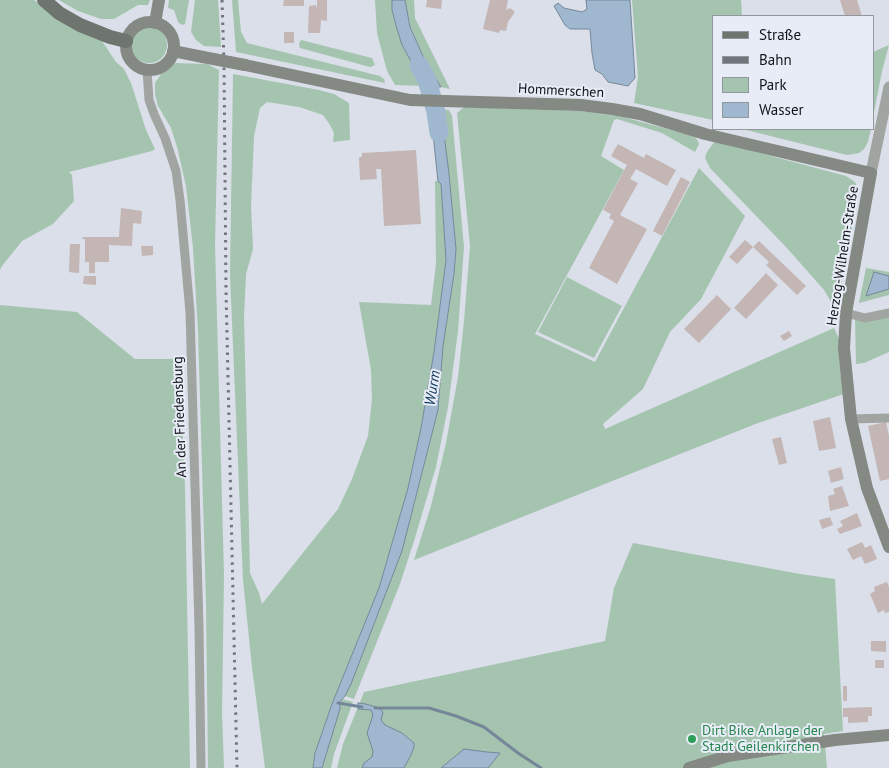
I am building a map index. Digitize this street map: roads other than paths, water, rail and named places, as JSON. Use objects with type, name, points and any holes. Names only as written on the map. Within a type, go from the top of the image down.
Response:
[{"type":"main road","points":[[44,0],[60,13],[80,25],[126,41]]},
{"type":"main road","points":[[155,23],[159,0]]},
{"type":"main road","points":[[155,23],[170,33],[173,51],[164,66],[147,70],[138,67],[131,61],[126,53],[126,41],[130,33],[138,25],[155,23]]},
{"type":"main road","name":"Hommerschen","points":[[173,51],[410,100],[581,104],[612,109],[640,114],[705,134],[871,173]]},
{"type":"main road","name":"Herzog-Wilhelm-Straße","points":[[871,173],[846,314],[844,348],[851,419],[867,488],[889,547]]},
{"type":"main road","points":[[689,768],[728,756],[835,740],[889,735]]},
{"type":"street","name":"An der Friedensburg","points":[[147,70],[149,100],[176,171],[190,312],[201,768]]},
{"type":"street","points":[[871,173],[889,87]]},
{"type":"street","points":[[846,314],[865,318],[889,313]]},
{"type":"street","points":[[851,419],[889,418]]},
{"type":"water","points":[[392,0],[405,0],[410,27],[426,63],[441,87],[425,86],[412,63],[402,45],[392,10]]},
{"type":"water","points":[[586,0],[630,0],[635,78],[628,86],[608,82],[602,74],[595,70],[590,29],[570,29],[565,25],[554,6],[558,3],[564,8],[582,12],[587,9]]},
{"type":"water","points":[[430,106],[441,109],[456,249],[443,346],[438,410],[402,551],[351,684],[340,702],[340,709],[322,768],[313,768],[315,753],[332,704],[379,588],[408,488],[421,428],[434,352],[446,260],[441,184],[438,181]]},
{"type":"water","points":[[874,272],[889,276],[889,289],[866,296]]},
{"type":"water","points":[[358,703],[379,708],[383,712],[381,720],[385,725],[402,733],[414,743],[411,755],[404,768],[362,768],[364,763],[372,757],[373,751],[367,733],[373,715],[371,710],[358,709]]},
{"type":"water","points":[[464,749],[500,753],[488,768],[441,768]]},
{"type":"waterway","name":"Wurm","points":[[419,65],[427,80],[436,112],[439,133]]},
{"type":"waterway","points":[[338,703],[362,707]]},
{"type":"waterway","points":[[375,708],[429,708],[456,716],[484,727],[541,768]]},
{"type":"railway","points":[[222,0],[226,290],[237,768]]},
{"type":"place","name":"Dirt Bike Anlage der Stadt Geilenkirchen","points":[[692,739]]}]
